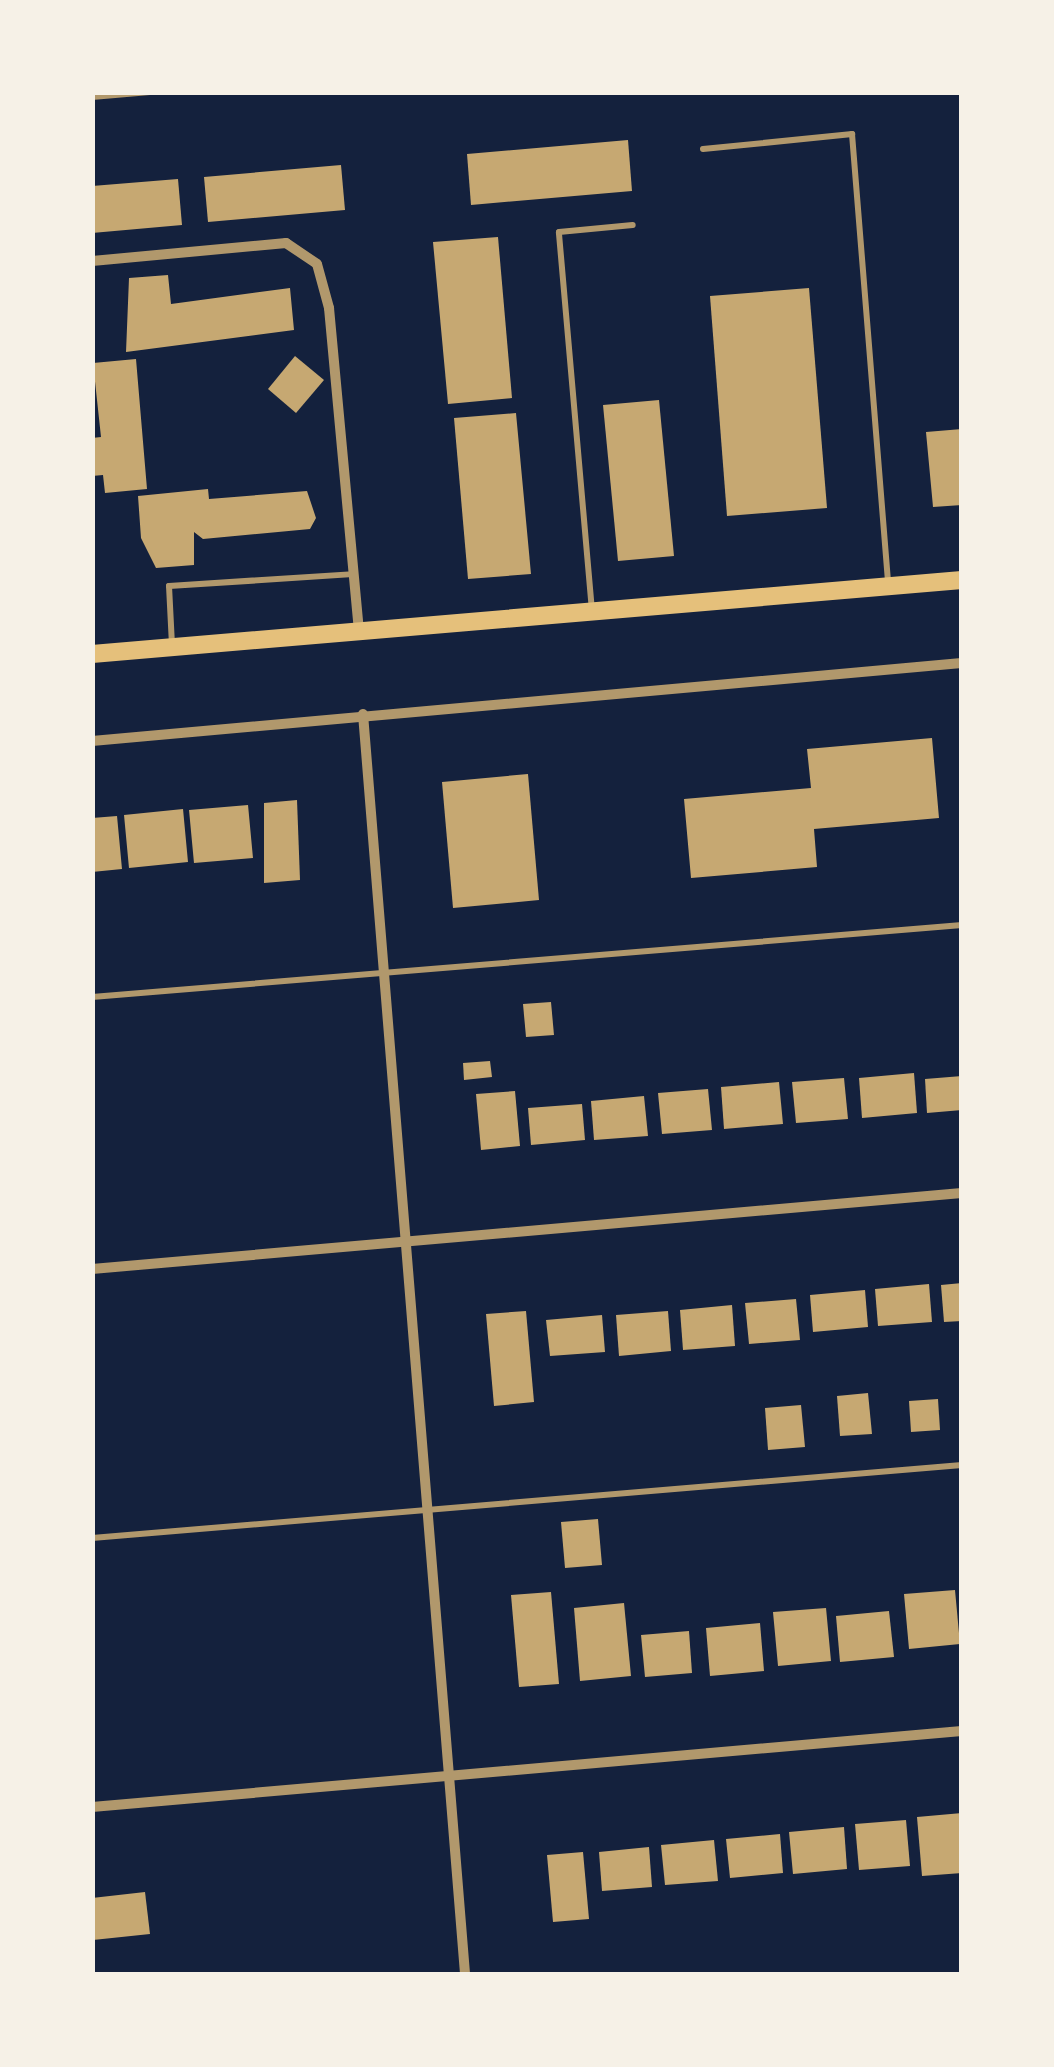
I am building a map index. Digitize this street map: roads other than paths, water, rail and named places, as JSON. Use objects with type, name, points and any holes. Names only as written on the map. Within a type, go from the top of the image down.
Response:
[{"type":"main road","points":[[92,654],[962,580]]},
{"type":"street","points":[[92,261],[286,242],[317,264],[358,632]]},
{"type":"street","points":[[92,741],[962,662]]},
{"type":"street","points":[[364,714],[424,1510],[465,1974]]},
{"type":"street","points":[[92,1270],[962,1193]]},
{"type":"street","points":[[92,1807],[962,1731]]},
{"type":"lane","points":[[92,97],[150,92]]},
{"type":"lane","points":[[703,149],[852,134],[888,586]]},
{"type":"lane","points":[[592,613],[559,232],[633,225]]},
{"type":"lane","points":[[172,648],[169,586],[353,574]]},
{"type":"lane","points":[[92,997],[962,925]]},
{"type":"lane","points":[[92,1538],[962,1465]]}]
